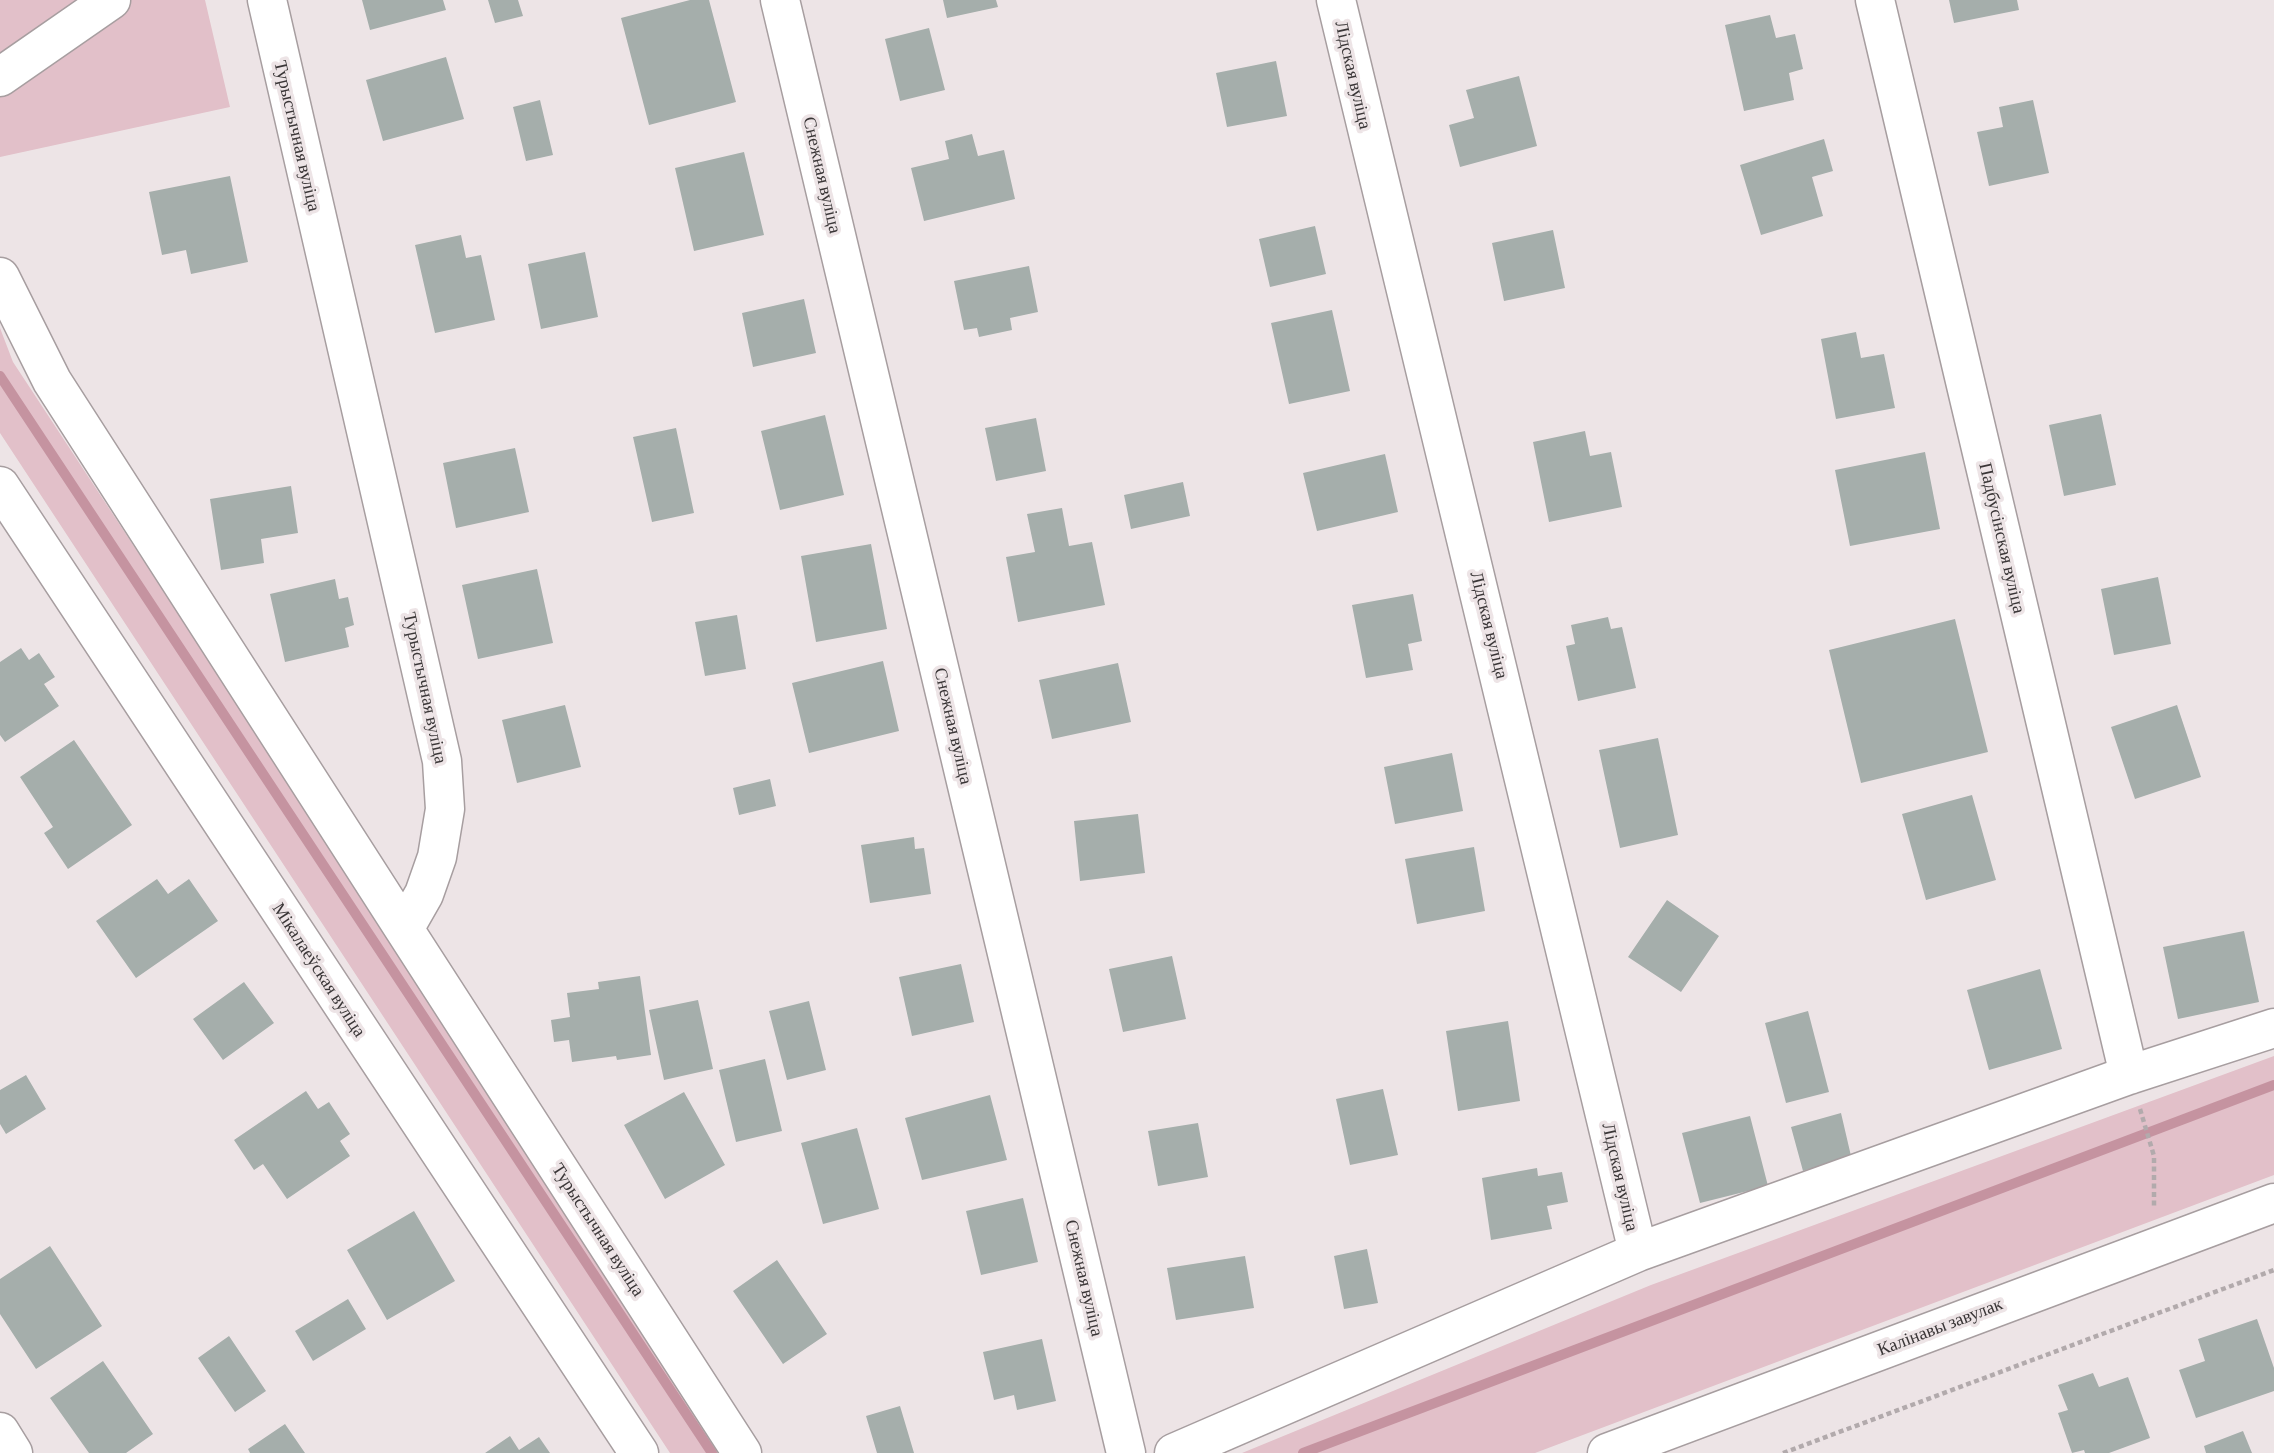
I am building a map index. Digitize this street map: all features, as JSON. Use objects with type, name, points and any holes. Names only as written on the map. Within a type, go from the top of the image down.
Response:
[{"type":"street","points":[[0,77],[111,0]]},
{"type":"street","name":"Турыстычная вуліца","points":[[267,0],[442,761],[445,810],[437,857],[424,894],[404,929],[742,1453]]},
{"type":"street","name":"Снежная вуліца","points":[[780,0],[1126,1453]]},
{"type":"street","name":"Лідская вуліца","points":[[1336,0],[1638,1252]]},
{"type":"street","name":"Падбусінская вуліца","points":[[1875,0],[2129,1075]]},
{"type":"street","points":[[0,277],[52,381],[404,929]]},
{"type":"street","name":"Мікалаеўская вуліца","points":[[0,486],[639,1453]]},
{"type":"street","points":[[1174,1453],[1638,1252],[2129,1075],[2274,1028]]},
{"type":"street","name":"Калінавы завулак","points":[[1607,1453],[2274,1203]]},
{"type":"street","points":[[0,1433],[13,1453]]},
{"type":"path","points":[[2142,1116],[2154,1156],[2155,1246]]},
{"type":"path","points":[[1783,1453],[2274,1269]]},
{"type":"shaded area","points":[[0,0],[205,0],[230,107],[0,157]]},
{"type":"shaded area","points":[[0,328],[13,362],[729,1453],[670,1453],[0,433]]},
{"type":"shaded area","points":[[2274,1056],[2274,1175],[1535,1453],[1242,1453],[1651,1285]]},
{"type":"building","points":[[362,0],[443,0],[446,10],[370,30]]},
{"type":"building","points":[[488,0],[518,0],[523,16],[495,23]]},
{"type":"building","points":[[690,0],[709,0],[736,102],[649,125],[621,18]]},
{"type":"building","points":[[943,0],[996,0],[998,7],[947,18]]},
{"type":"building","points":[[1949,0],[2017,0],[2019,10],[1954,23]]},
{"type":"building","points":[[1770,15],[1776,38],[1795,34],[1803,69],[1789,73],[1794,100],[1744,111],[1725,25]]},
{"type":"building","points":[[929,28],[945,90],[900,101],[885,39]]},
{"type":"building","points":[[446,57],[464,119],[383,141],[366,80]]},
{"type":"building","points":[[1276,61],[1287,116],[1227,127],[1216,73]]},
{"type":"building","points":[[1519,76],[1537,146],[1460,167],[1449,125],[1474,118],[1466,90]]},
{"type":"building","points":[[540,100],[553,155],[526,161],[513,107]]},
{"type":"building","points":[[2033,100],[2049,173],[1989,186],[1977,132],[2003,127],[1999,107]]},
{"type":"building","points":[[972,134],[978,156],[1004,150],[1015,199],[924,221],[911,168],[949,159],[945,141]]},
{"type":"building","points":[[1824,139],[1833,171],[1812,177],[1823,216],[1761,235],[1740,165]]},
{"type":"building","points":[[744,152],[764,235],[694,251],[675,168]]},
{"type":"building","points":[[230,176],[248,262],[191,274],[186,250],[162,255],[149,192]]},
{"type":"building","points":[[1315,226],[1326,274],[1270,287],[1259,239]]},
{"type":"building","points":[[1553,230],[1565,288],[1504,301],[1492,243]]},
{"type":"building","points":[[461,235],[466,258],[481,255],[495,320],[435,333],[415,245]]},
{"type":"building","points":[[585,252],[598,317],[541,329],[528,264]]},
{"type":"building","points":[[1029,266],[1038,312],[1010,318],[1012,330],[979,337],[977,328],[964,330],[954,281]]},
{"type":"building","points":[[804,299],[816,353],[753,367],[742,313]]},
{"type":"building","points":[[1332,310],[1350,391],[1289,404],[1271,323]]},
{"type":"building","points":[[1856,332],[1861,358],[1884,354],[1895,408],[1836,419],[1821,339]]},
{"type":"building","points":[[2101,414],[2116,485],[2064,496],[2049,425]]},
{"type":"building","points":[[825,415],[844,495],[780,510],[761,431]]},
{"type":"building","points":[[1036,418],[1046,471],[996,481],[985,428]]},
{"type":"building","points":[[676,428],[694,513],[652,522],[633,437]]},
{"type":"building","points":[[1585,431],[1590,456],[1611,452],[1622,507],[1549,522],[1533,442]]},
{"type":"building","points":[[515,448],[529,512],[456,528],[443,463]]},
{"type":"building","points":[[1925,452],[1940,529],[1850,546],[1835,470]]},
{"type":"building","points":[[1385,454],[1398,512],[1317,531],[1303,473]]},
{"type":"building","points":[[1183,482],[1190,516],[1131,529],[1124,495]]},
{"type":"building","points":[[291,486],[298,533],[261,539],[264,563],[221,570],[210,499]]},
{"type":"building","points":[[1062,508],[1069,546],[1092,542],[1105,605],[1018,622],[1006,557],[1035,552],[1027,514]]},
{"type":"building","points":[[871,544],[887,629],[816,642],[801,556]]},
{"type":"building","points":[[537,569],[553,643],[478,659],[462,585]]},
{"type":"building","points":[[2158,577],[2171,644],[2114,655],[2101,589]]},
{"type":"building","points":[[335,579],[339,599],[348,597],[354,625],[345,628],[349,647],[285,662],[270,594]]},
{"type":"building","points":[[1413,594],[1422,641],[1408,644],[1413,670],[1366,678],[1352,605]]},
{"type":"building","points":[[737,615],[746,669],[705,676],[695,622]]},
{"type":"building","points":[[1608,617],[1611,629],[1622,627],[1636,688],[1578,701],[1566,646],[1575,644],[1571,625]]},
{"type":"building","points":[[1955,619],[1988,752],[1861,783],[1829,650]]},
{"type":"building","points":[[21,648],[29,660],[39,653],[55,677],[44,684],[59,706],[5,742],[0,735],[0,662]]},
{"type":"building","points":[[883,661],[899,731],[809,753],[792,683]]},
{"type":"building","points":[[1118,663],[1131,722],[1052,739],[1039,680]]},
{"type":"building","points":[[565,705],[581,767],[517,783],[502,720]]},
{"type":"building","points":[[2177,705],[2201,777],[2135,799],[2111,727]]},
{"type":"building","points":[[1658,738],[1678,835],[1620,848],[1599,750]]},
{"type":"building","points":[[74,740],[132,825],[68,869],[44,833],[53,827],[20,777]]},
{"type":"building","points":[[1452,753],[1463,811],[1395,824],[1384,767]]},
{"type":"building","points":[[770,779],[776,806],[739,815],[733,788]]},
{"type":"building","points":[[1972,795],[1996,880],[1926,900],[1902,814]]},
{"type":"building","points":[[1138,814],[1145,873],[1080,881],[1074,821]]},
{"type":"building","points":[[914,837],[915,849],[924,848],[931,894],[870,903],[861,845]]},
{"type":"building","points":[[1474,847],[1485,911],[1417,924],[1405,859]]},
{"type":"building","points":[[157,879],[168,894],[189,879],[218,921],[136,978],[96,921]]},
{"type":"building","points":[[1667,900],[1719,936],[1681,992],[1628,957]]},
{"type":"building","points":[[2244,931],[2259,1002],[2178,1019],[2163,947]]},
{"type":"building","points":[[1172,956],[1186,1019],[1123,1032],[1109,969]]},
{"type":"building","points":[[961,964],[974,1022],[912,1036],[899,977]]},
{"type":"building","points":[[2040,969],[2062,1049],[1989,1070],[1967,990]]},
{"type":"building","points":[[640,976],[651,1055],[572,1062],[569,1040],[554,1042],[551,1020],[570,1017],[567,993],[599,989],[598,982]]},
{"type":"building","points":[[244,982],[274,1023],[223,1060],[193,1019]]},
{"type":"building","points":[[698,1000],[713,1069],[664,1080],[649,1010]]},
{"type":"building","points":[[809,1001],[826,1070],[787,1080],[769,1011]]},
{"type":"building","points":[[1808,1011],[1829,1092],[1786,1103],[1765,1023]]},
{"type":"building","points":[[1508,1021],[1520,1101],[1458,1111],[1446,1031]]},
{"type":"building","points":[[765,1059],[782,1131],[736,1142],[719,1070]]},
{"type":"building","points":[[26,1075],[46,1109],[6,1134],[0,1124],[0,1090]]},
{"type":"building","points":[[1383,1089],[1398,1155],[1350,1165],[1336,1099]]},
{"type":"building","points":[[306,1091],[318,1109],[329,1102],[350,1134],[340,1141],[350,1156],[287,1199],[263,1164],[254,1170],[234,1140]]},
{"type":"building","points":[[684,1092],[725,1165],[665,1199],[624,1125]]},
{"type":"building","points":[[990,1095],[1007,1160],[922,1180],[905,1118]]},
{"type":"building","points":[[1841,1113],[1851,1156],[1803,1171],[1791,1127]]},
{"type":"building","points":[[1750,1116],[1768,1186],[1700,1203],[1682,1133]]},
{"type":"building","points":[[1198,1123],[1208,1177],[1158,1186],[1148,1131]]},
{"type":"building","points":[[857,1128],[879,1209],[823,1224],[801,1143]]},
{"type":"building","points":[[1537,1168],[1538,1176],[1562,1172],[1568,1202],[1547,1206],[1552,1229],[1491,1240],[1482,1178]]},
{"type":"building","points":[[1023,1198],[1038,1262],[981,1275],[966,1211]]},
{"type":"building","points":[[414,1211],[455,1281],[387,1320],[347,1250]]},
{"type":"building","points":[[50,1246],[102,1326],[36,1369],[0,1314],[0,1279]]},
{"type":"building","points":[[1367,1249],[1378,1303],[1344,1309],[1334,1256]]},
{"type":"building","points":[[1245,1256],[1254,1308],[1176,1320],[1167,1268]]},
{"type":"building","points":[[777,1260],[827,1334],[783,1364],[733,1291]]},
{"type":"building","points":[[348,1299],[366,1329],[313,1361],[295,1331]]},
{"type":"building","points":[[2257,1319],[2274,1368],[2274,1391],[2196,1418],[2179,1370],[2205,1361],[2198,1339]]},
{"type":"building","points":[[229,1336],[266,1391],[235,1412],[198,1358]]},
{"type":"building","points":[[1042,1339],[1056,1401],[1017,1410],[1014,1395],[994,1400],[983,1352]]},
{"type":"building","points":[[103,1361],[153,1434],[126,1453],[89,1453],[50,1398]]},
{"type":"building","points":[[2093,1373],[2099,1387],[2128,1377],[2150,1438],[2109,1453],[2085,1453],[2084,1450],[2072,1453],[2058,1413],[2068,1410],[2058,1385]]},
{"type":"building","points":[[900,1406],[914,1453],[877,1453],[866,1416]]},
{"type":"building","points":[[285,1424],[305,1453],[250,1453],[248,1449]]},
{"type":"building","points":[[2243,1431],[2252,1453],[2206,1453],[2204,1446]]},
{"type":"building","points":[[510,1436],[519,1450],[539,1437],[550,1453],[485,1453]]},
{"type":"waterway","points":[[0,376],[712,1453]]},
{"type":"waterway","points":[[1303,1453],[2274,1085]]}]
